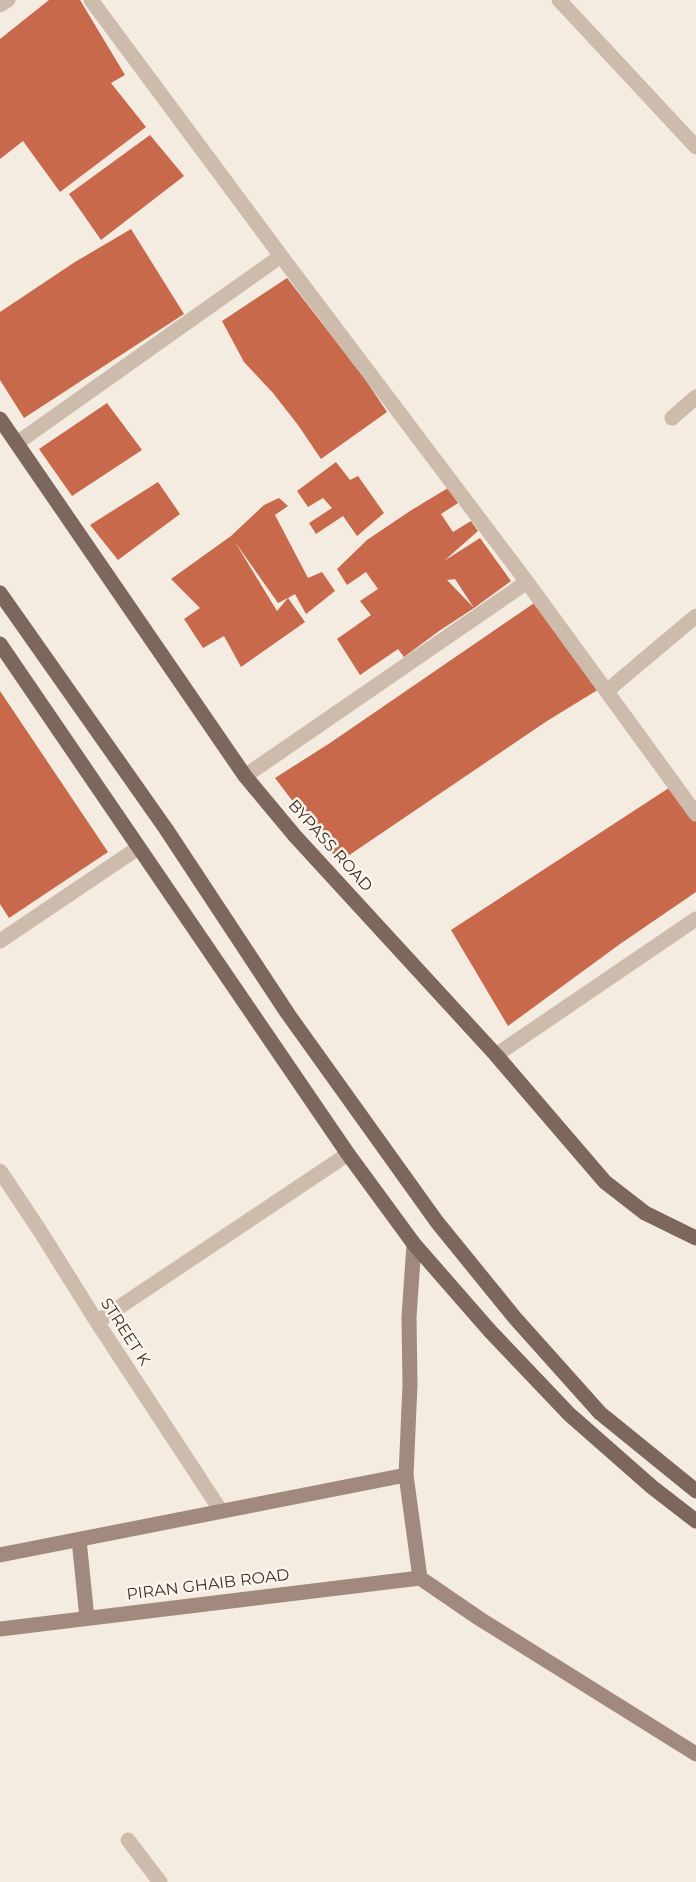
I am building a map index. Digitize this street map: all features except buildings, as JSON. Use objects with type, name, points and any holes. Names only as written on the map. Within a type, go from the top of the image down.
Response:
[{"type":"main road","name":"BYPASS ROAD","points":[[0,419],[244,776],[303,845],[496,1055],[604,1182],[645,1213],[696,1238]]},
{"type":"main road","points":[[0,593],[166,829],[294,1023],[437,1222],[515,1318],[600,1413],[696,1491]]},
{"type":"main road","points":[[0,644],[348,1154],[414,1244],[490,1331],[569,1414],[652,1487],[696,1521]]},
{"type":"main road","points":[[414,1244],[409,1317],[410,1385],[406,1475],[420,1578],[480,1619],[696,1754]]},
{"type":"main road","points":[[0,1555],[406,1475]]},
{"type":"main road","points":[[79,1540],[87,1618]]},
{"type":"main road","name":"PIRAN GHAIB ROAD","points":[[0,1629],[420,1578]]},
{"type":"street","points":[[0,5],[8,0]]},
{"type":"street","points":[[92,0],[608,690],[696,814]]},
{"type":"street","points":[[559,0],[696,147]]},
{"type":"street","points":[[17,443],[281,255]]},
{"type":"street","points":[[672,417],[696,397]]},
{"type":"street","points":[[244,776],[527,582]]},
{"type":"street","points":[[608,690],[696,616]]},
{"type":"street","points":[[0,941],[138,848]]},
{"type":"street","points":[[496,1055],[696,919]]},
{"type":"street","points":[[97,1322],[348,1154]]},
{"type":"street","name":"STREET K","points":[[0,1171],[221,1511]]},
{"type":"street","points":[[128,1840],[160,1882]]}]
